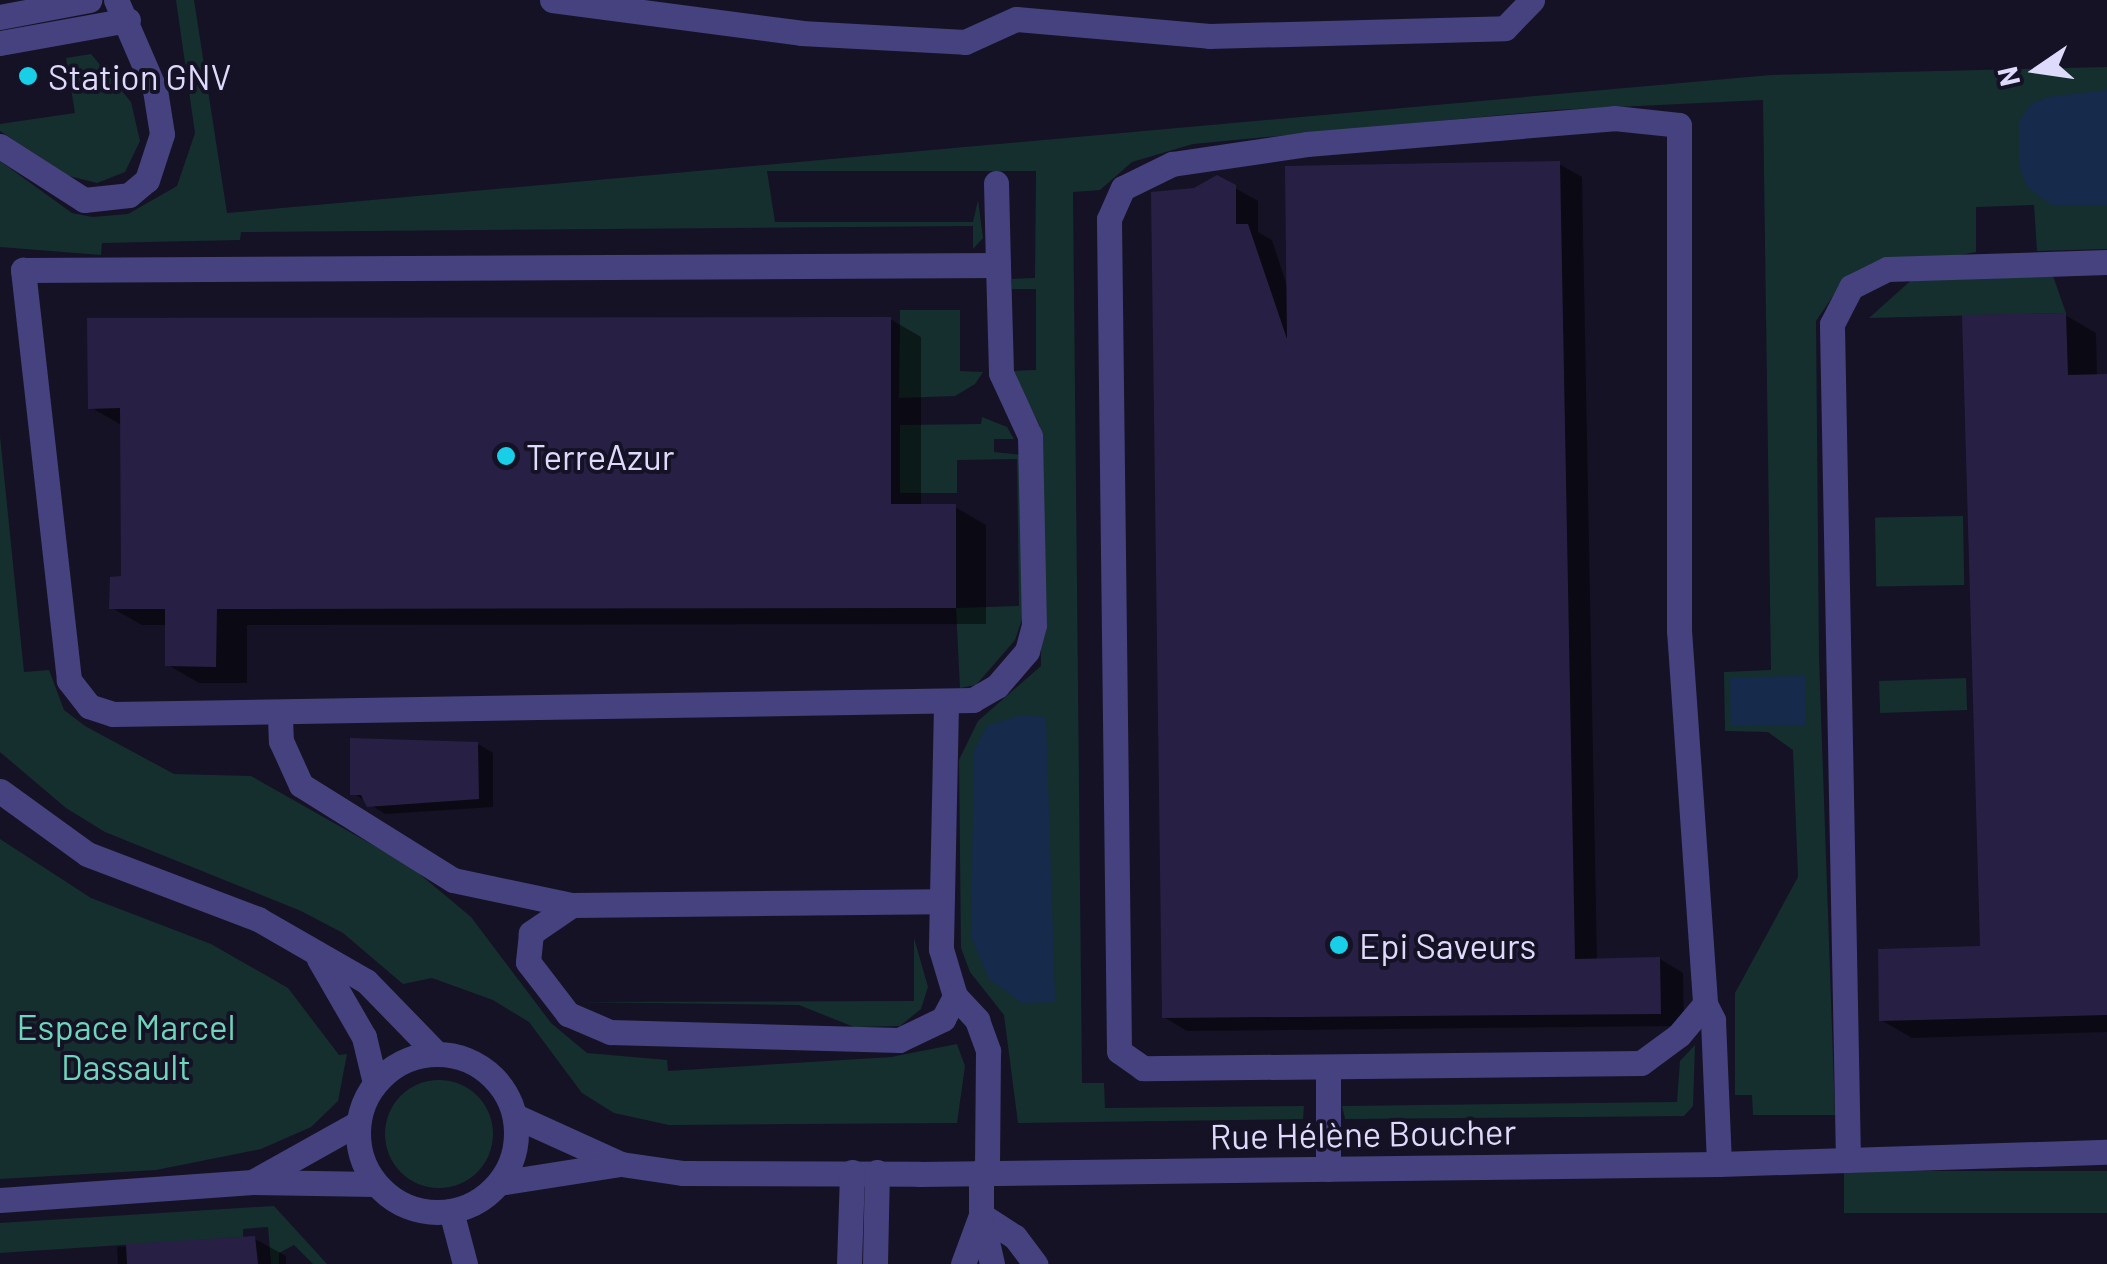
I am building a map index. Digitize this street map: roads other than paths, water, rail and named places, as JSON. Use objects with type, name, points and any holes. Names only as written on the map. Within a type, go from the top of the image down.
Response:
[{"type":"street","points":[[0,17],[89,0]]},
{"type":"street","points":[[552,0],[801,33],[966,42],[1016,19],[1208,36],[1505,28],[1532,0]]},
{"type":"street","points":[[0,43],[122,10],[154,90],[162,134],[147,180],[129,195],[84,200],[0,146]]},
{"type":"street","points":[[1705,1004],[1679,1035],[1641,1063],[1328,1070],[1143,1068],[1119,1051],[1110,220],[1123,188],[1172,164],[1307,144],[1614,118],[1679,125],[1679,630],[1705,1004],[1713,1020],[1719,1164]]},
{"type":"street","points":[[996,183],[1001,373],[1030,436],[1034,626],[1027,651],[997,686],[973,700],[946,705],[280,716],[112,714],[89,706],[69,680],[12,271],[998,265]]},
{"type":"street","points":[[1848,1160],[1832,324],[1851,287],[1887,269],[2107,262]]},
{"type":"street","points":[[946,705],[941,949],[956,996],[977,1020],[988,1050],[982,1215],[992,1264]]},
{"type":"street","points":[[280,716],[282,740],[301,785],[454,880],[572,905],[940,901]]},
{"type":"street","points":[[0,791],[86,854],[258,919],[319,960],[366,981],[436,1053]]},
{"type":"street","points":[[572,905],[532,932],[528,962],[568,1014],[610,1032],[899,1040],[943,1020],[956,996]]},
{"type":"street","points":[[319,960],[364,1037],[375,1082]]},
{"type":"street","points":[[465,1264],[451,1211],[410,1208],[375,1184],[362,1159],[358,1123],[375,1082],[398,1063],[436,1053],[466,1059],[492,1074],[515,1116],[515,1149],[499,1183]]},
{"type":"street","points":[[1328,1070],[1328,1169]]},
{"type":"street","name":"Rue Hélène Boucher","points":[[515,1116],[621,1164],[683,1173],[1719,1164],[2107,1152]]},
{"type":"street","points":[[252,1182],[358,1123]]},
{"type":"street","name":"Rue Hélène Boucher","points":[[451,1211],[499,1183],[621,1164]]},
{"type":"street","points":[[849,1264],[864,1172]]},
{"type":"street","points":[[864,1172],[875,1264]]},
{"type":"street","points":[[0,1200],[252,1182],[375,1184]]},
{"type":"street","points":[[963,1264],[982,1215]]},
{"type":"street","points":[[982,1215],[1015,1237],[1036,1264]]},
{"type":"water","points":[[2107,90],[2107,206],[2052,205],[2027,187],[2019,165],[2019,121],[2031,104],[2048,97]]},
{"type":"water","points":[[1805,676],[1806,725],[1731,726],[1730,677]]},
{"type":"water","points":[[1021,715],[1046,717],[1055,1002],[1022,1003],[989,979],[971,936],[974,751],[987,726]]},
{"type":"place","name":"Station GNV","points":[[28,76]]},
{"type":"place","name":"TerreAzur","points":[[506,456]]},
{"type":"place","name":"Epi Saveurs","points":[[1339,945]]},
{"type":"park label","name":"Espace Marcel Dassault","points":[[126,1046]]}]
